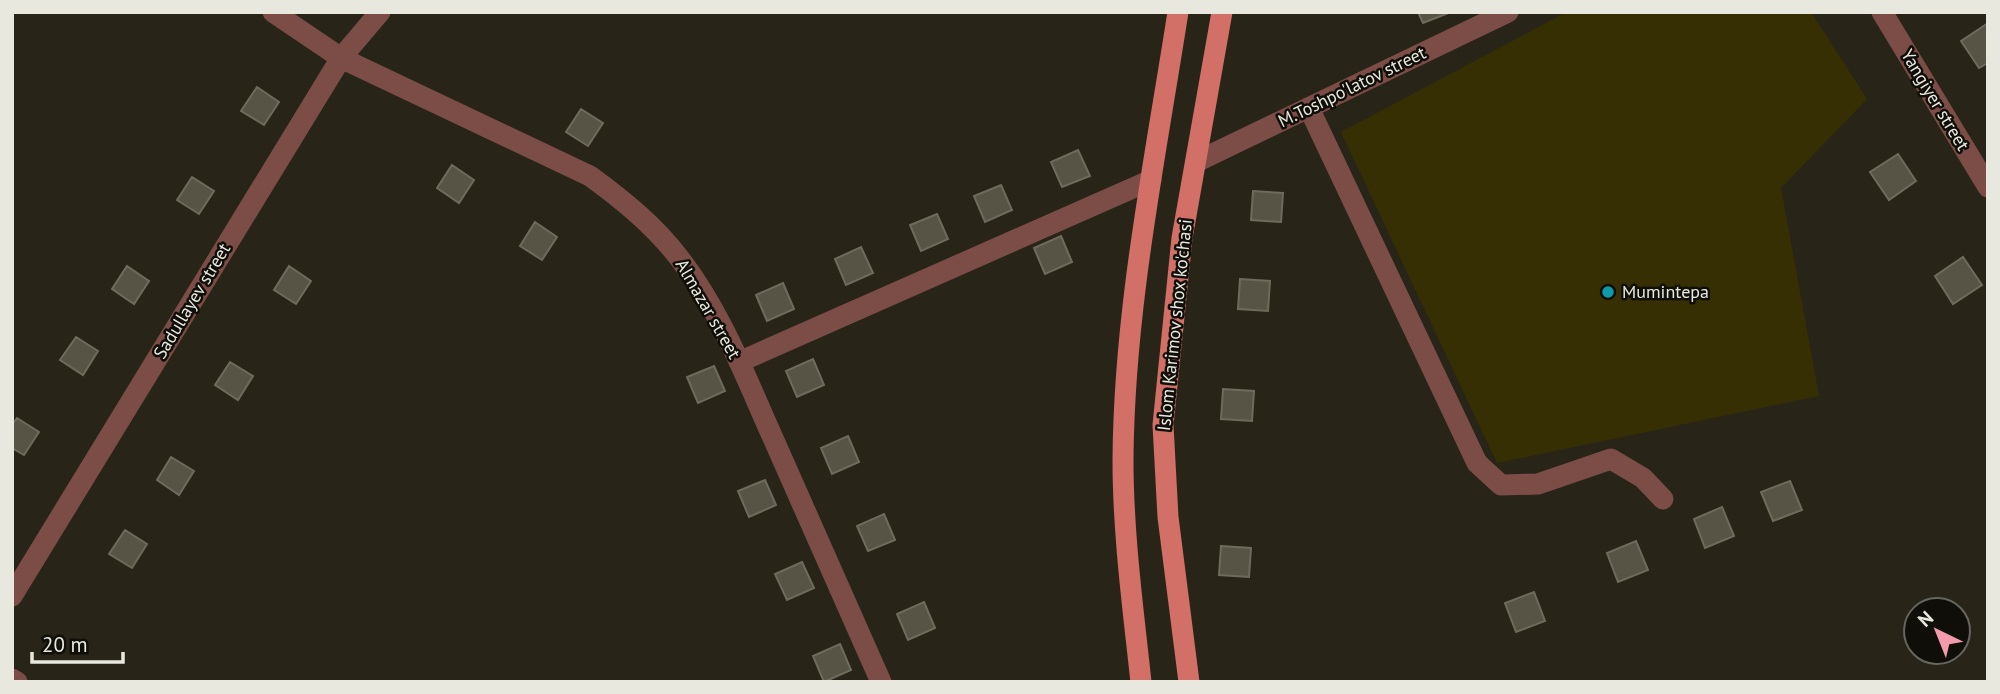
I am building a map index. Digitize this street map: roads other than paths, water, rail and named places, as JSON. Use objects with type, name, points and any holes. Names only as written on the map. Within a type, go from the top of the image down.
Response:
[{"type":"main road","points":[[1141,682],[1124,513],[1127,360],[1151,180],[1178,12]]},
{"type":"main road","name":"Islom Karimov shox ko'chasi","points":[[1189,682],[1168,517],[1163,425],[1182,238],[1222,12]]},
{"type":"street","name":"Almazar street","points":[[273,12],[341,58],[579,170],[625,201],[655,230],[680,259],[702,292],[739,362],[881,682]]},
{"type":"street","name":"Sadullayev street","points":[[12,596],[341,58],[380,12]]},
{"type":"street","name":"М.Toshpo'latov street","points":[[1196,162],[1508,12]]},
{"type":"street","name":"Yangiyer street","points":[[1882,12],[1988,187]]},
{"type":"street","points":[[1309,108],[1476,463],[1501,485],[1538,484],[1611,459],[1643,478],[1663,499]]},
{"type":"street","points":[[739,362],[1151,180]]},
{"type":"street","points":[[12,679],[17,682]]},
{"type":"place","name":"Mumintepa","points":[[1608,292]]}]
